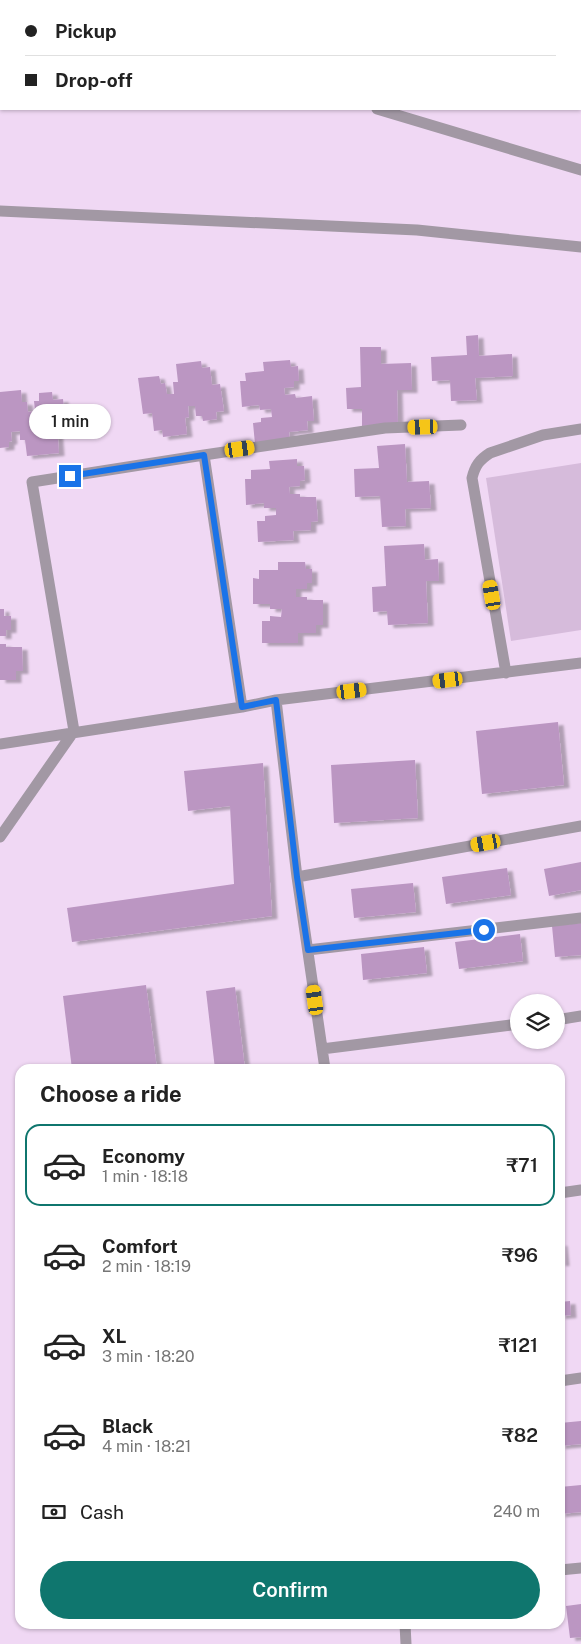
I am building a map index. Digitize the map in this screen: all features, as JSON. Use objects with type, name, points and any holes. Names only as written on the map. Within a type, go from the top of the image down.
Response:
[{"type":"lane","points":[[379,110],[581,170]]},
{"type":"lane","points":[[0,211],[417,230],[581,247]]},
{"type":"lane","points":[[0,837],[74,731],[32,482],[385,428],[462,425]]},
{"type":"lane","points":[[506,673],[472,478],[475,466],[482,458],[490,454],[543,436],[581,429]]},
{"type":"lane","points":[[204,455],[242,707]]},
{"type":"lane","points":[[0,744],[74,731],[242,707],[276,700],[581,663]]},
{"type":"lane","points":[[276,700],[297,877],[324,1064]]},
{"type":"lane","points":[[297,877],[581,826]]},
{"type":"lane","points":[[308,950],[581,918]]},
{"type":"lane","points":[[565,1019],[581,1016]]},
{"type":"lane","points":[[322,1049],[510,1025]]},
{"type":"lane","points":[[565,1192],[581,1190]]},
{"type":"lane","points":[[565,1380],[581,1378]]},
{"type":"lane","points":[[565,1570],[581,1568]]},
{"type":"lane","points":[[405,1629],[406,1644]]},
{"type":"shaded area","points":[[581,463],[581,630],[511,641],[486,478]]},
{"type":"building","points":[[478,335],[479,356],[512,354],[513,376],[475,378],[477,400],[451,401],[450,380],[432,381],[431,357],[467,355],[466,336]]},
{"type":"building","points":[[360,347],[381,347],[381,364],[411,363],[412,390],[397,390],[398,425],[362,426],[362,409],[347,409],[346,388],[361,387]]},
{"type":"building","points":[[290,360],[291,367],[298,366],[299,381],[294,381],[294,387],[284,388],[285,395],[295,394],[296,398],[312,396],[314,421],[307,421],[308,430],[289,432],[290,441],[255,444],[253,423],[261,422],[261,418],[272,417],[271,409],[260,410],[259,405],[242,407],[240,381],[246,381],[245,373],[264,371],[263,362]]},
{"type":"building","points":[[201,361],[202,368],[210,367],[212,385],[220,384],[224,411],[216,412],[217,419],[203,421],[202,416],[196,416],[195,406],[188,406],[189,417],[185,418],[187,434],[163,437],[162,430],[154,431],[152,413],[143,414],[138,378],[159,376],[161,384],[165,383],[167,394],[174,394],[173,382],[178,382],[176,364]]},
{"type":"building","points":[[21,390],[22,402],[27,402],[28,412],[35,411],[34,401],[39,401],[39,393],[52,392],[53,400],[63,399],[66,425],[57,426],[59,453],[27,456],[25,440],[20,440],[20,431],[11,432],[12,441],[9,442],[9,447],[0,448],[0,392]]},
{"type":"building","points":[[405,444],[407,482],[429,481],[431,508],[405,509],[406,526],[382,527],[380,496],[355,497],[354,469],[379,468],[377,446]]},
{"type":"building","points":[[297,459],[297,466],[304,466],[305,480],[300,481],[300,486],[289,487],[290,494],[300,494],[300,497],[316,497],[318,521],[311,522],[311,530],[293,531],[294,540],[258,542],[257,521],[265,521],[265,516],[276,515],[276,508],[264,508],[264,503],[246,505],[245,479],[251,479],[251,470],[270,469],[269,461]]},
{"type":"building","points":[[424,544],[425,560],[438,559],[439,581],[426,581],[428,623],[388,625],[387,611],[373,612],[372,587],[386,586],[384,546]]},
{"type":"building","points":[[278,562],[305,562],[306,569],[312,569],[312,583],[307,583],[307,589],[296,589],[296,597],[307,597],[307,600],[323,600],[323,625],[316,625],[316,633],[298,633],[298,643],[262,643],[262,621],[270,621],[270,616],[281,617],[282,609],[270,609],[270,604],[253,604],[253,578],[259,579],[259,570],[278,570]]},
{"type":"building","points":[[0,609],[4,609],[4,616],[11,616],[11,630],[6,630],[6,636],[0,636]]},
{"type":"building","points":[[0,644],[6,644],[6,647],[22,647],[23,671],[16,671],[16,680],[0,680]]},
{"type":"building","points":[[558,722],[564,785],[482,794],[476,731]]},
{"type":"building","points":[[415,760],[418,818],[334,823],[331,765]]},
{"type":"building","points":[[263,763],[272,916],[72,942],[67,908],[234,884],[230,806],[188,811],[184,771]]},
{"type":"building","points":[[581,862],[581,890],[549,896],[544,869]]},
{"type":"building","points":[[507,868],[511,895],[446,904],[442,877]]},
{"type":"building","points":[[413,883],[416,912],[354,918],[351,889]]},
{"type":"building","points":[[581,923],[581,955],[555,957],[552,926]]},
{"type":"building","points":[[520,934],[523,961],[459,969],[455,942]]},
{"type":"building","points":[[424,947],[427,973],[363,980],[361,954]]},
{"type":"building","points":[[146,985],[156,1064],[71,1064],[63,996]]},
{"type":"building","points":[[235,987],[244,1064],[214,1064],[206,991]]},
{"type":"building","points":[[570,1301],[571,1315],[565,1316],[565,1302]]},
{"type":"building","points":[[581,1421],[581,1444],[565,1446],[565,1423]]},
{"type":"building","points":[[581,1485],[581,1512],[565,1514],[565,1487]]},
{"type":"building","points":[[581,1604],[581,1637],[570,1638],[566,1606]]},
{"type":"route","points":[[70,476],[204,455],[242,707],[276,700],[297,877],[308,950],[484,930]]}]
